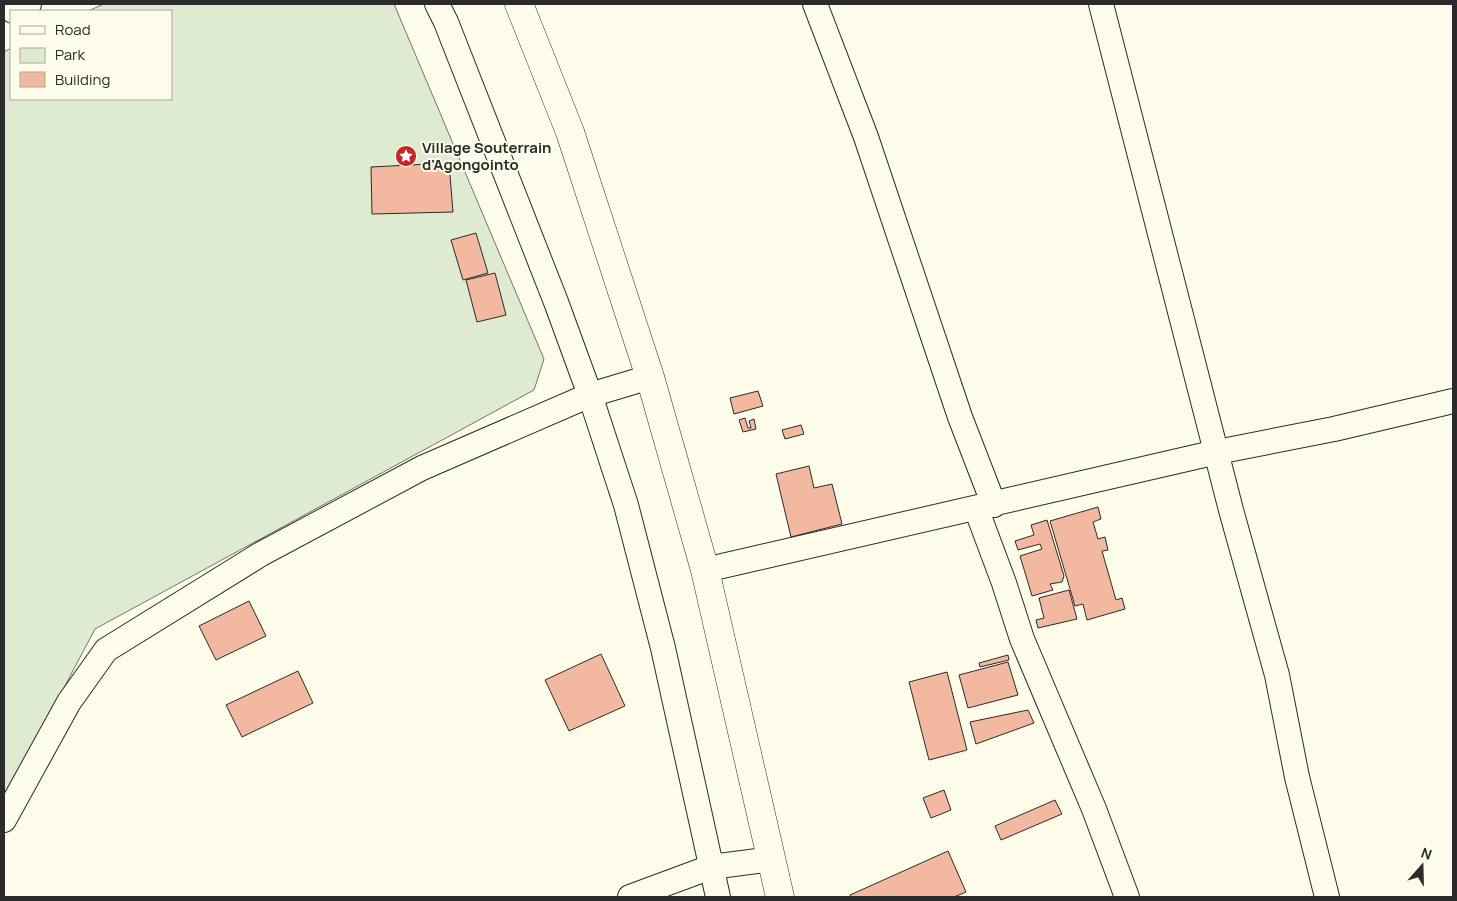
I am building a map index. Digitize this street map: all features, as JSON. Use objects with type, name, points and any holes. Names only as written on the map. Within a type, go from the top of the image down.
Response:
[{"type":"main road","points":[[518,4],[570,132],[650,377],[705,570],[780,897]]},
{"type":"street","points":[[16,10],[29,4]]},
{"type":"street","points":[[437,4],[552,293],[590,395],[626,505],[664,648],[718,897]]},
{"type":"street","points":[[815,4],[866,137],[960,417],[1004,583],[1022,639],[1094,808],[1127,897]]},
{"type":"street","points":[[1101,4],[1231,510],[1277,675],[1298,777],[1327,897]]},
{"type":"street","points":[[4,820],[69,702],[106,650],[260,554],[422,468],[590,395],[650,377]]},
{"type":"street","points":[[705,570],[1217,452],[1452,406]]},
{"type":"street","points":[[630,897],[711,867],[772,859]]},
{"type":"green space","points":[[104,4],[394,4],[544,359],[534,390],[95,629],[4,801],[4,52],[10,49],[10,100],[172,100],[172,10],[90,10]]},
{"type":"building","points":[[449,163],[453,212],[372,214],[371,167]]},
{"type":"building","points":[[476,233],[488,273],[463,280],[451,240]]},
{"type":"building","points":[[495,273],[506,315],[477,322],[466,280]]},
{"type":"building","points":[[758,391],[763,406],[734,414],[730,398]]},
{"type":"building","points":[[745,418],[748,428],[751,428],[749,421],[754,419],[756,429],[743,432],[739,420]]},
{"type":"building","points":[[801,425],[804,434],[785,439],[782,430]]},
{"type":"building","points":[[809,466],[814,488],[832,484],[842,524],[791,537],[776,474]]},
{"type":"building","points":[[1098,507],[1101,519],[1093,522],[1098,539],[1105,537],[1108,550],[1102,551],[1116,600],[1122,598],[1125,609],[1087,620],[1083,604],[1075,606],[1050,521]]},
{"type":"building","points":[[1047,520],[1064,576],[1062,582],[1050,584],[1053,590],[1032,596],[1020,556],[1042,549],[1040,544],[1018,550],[1015,541],[1034,535],[1031,525]]},
{"type":"building","points":[[1069,590],[1077,619],[1038,628],[1036,620],[1044,618],[1039,598]]},
{"type":"building","points":[[249,601],[266,636],[216,660],[199,626]]},
{"type":"building","points":[[601,654],[625,706],[569,731],[545,680]]},
{"type":"building","points":[[1008,655],[1009,660],[980,667],[979,663]]},
{"type":"building","points":[[1008,662],[1018,695],[968,708],[959,675]]},
{"type":"building","points":[[298,671],[313,703],[242,737],[226,705]]},
{"type":"building","points":[[947,672],[967,750],[929,760],[909,682]]},
{"type":"building","points":[[1028,710],[1034,723],[976,744],[970,722]]},
{"type":"building","points":[[944,790],[951,810],[931,818],[923,798]]},
{"type":"building","points":[[1055,800],[1062,814],[1001,840],[995,826]]},
{"type":"building","points":[[948,851],[966,892],[954,897],[851,897],[850,895]]},
{"type":"place","name":"Village Souterrain d'Agongointo","points":[[406,156]]}]
